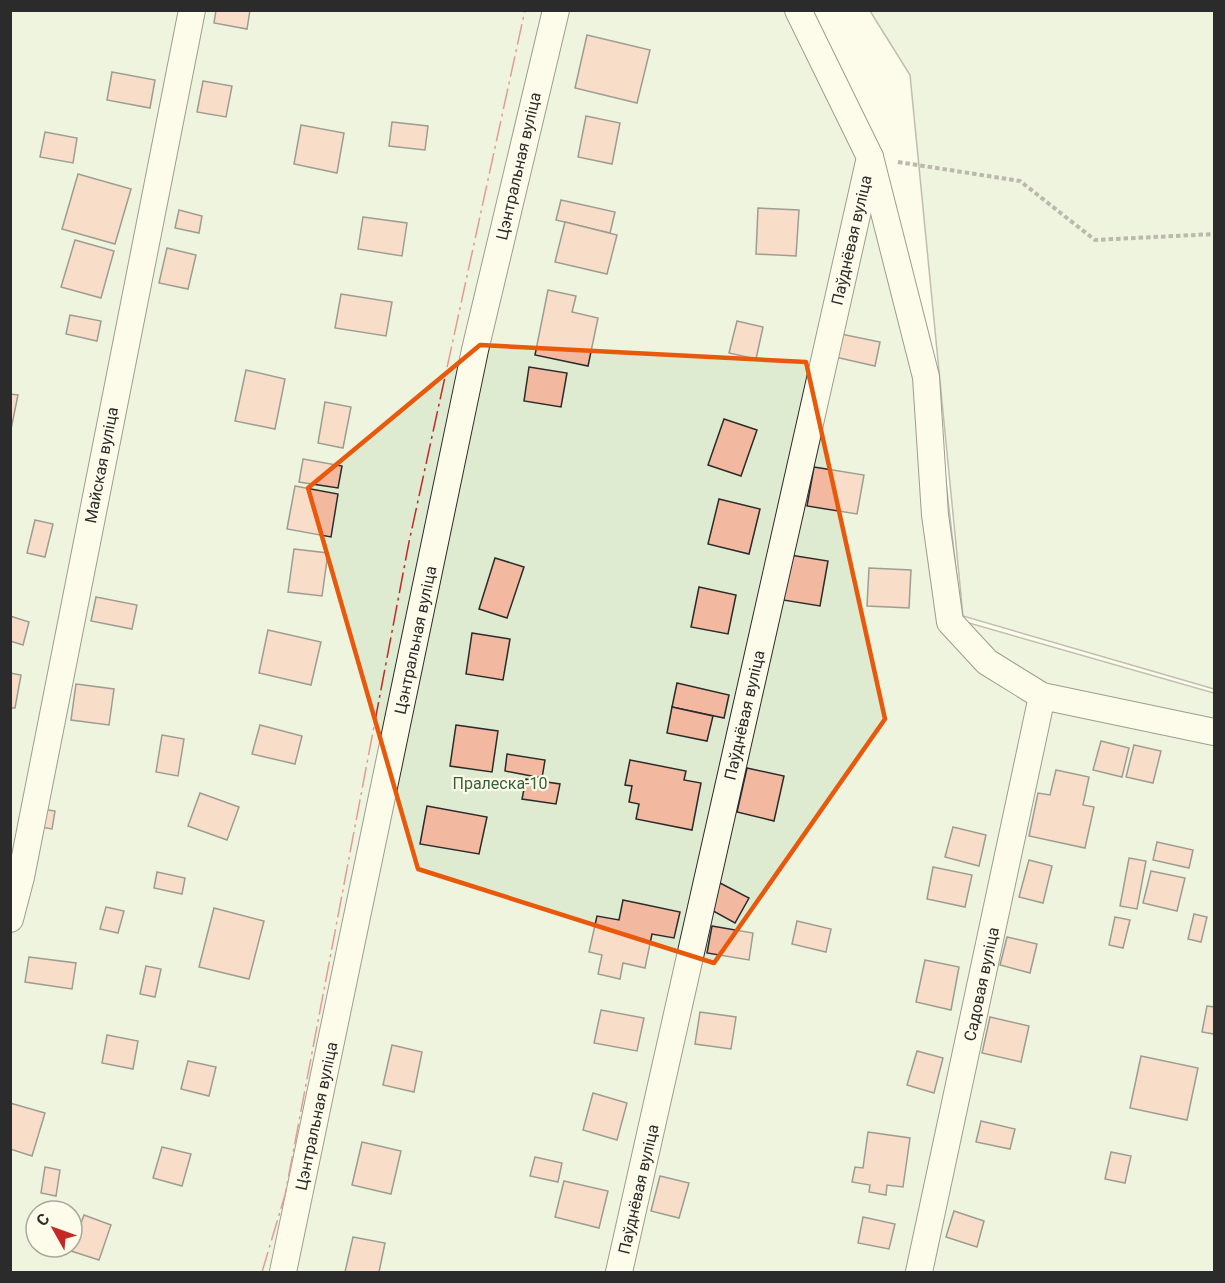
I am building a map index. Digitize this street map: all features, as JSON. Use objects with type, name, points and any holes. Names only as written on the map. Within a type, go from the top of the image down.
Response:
[{"type":"street","name":"Майская вуліца","points":[[10,919],[21,877],[192,10]]},
{"type":"street","name":"Цэнтральная вуліца","points":[[283,1272],[475,350],[556,10]]},
{"type":"street","points":[[798,10],[870,157],[926,377],[935,515],[950,622],[987,662],[1042,696],[1215,732]]},
{"type":"street","name":"Паўднёвая вуліца","points":[[619,1272],[870,157]]},
{"type":"street","name":"Садовая вуліца","points":[[919,1272],[1042,696]]},
{"type":"path","points":[[870,157],[1020,182],[1095,240],[1215,234]]},
{"type":"highlighted area","points":[[480,345],[806,362],[885,719],[714,963],[418,869],[308,488]]},
{"type":"green space","name":"Пралеска-10","points":[[10,11],[809,11],[934,378],[962,621],[1214,693],[1214,1272],[11,1272]]},
{"type":"green space","points":[[870,11],[1214,11],[1214,689],[963,616],[910,75]]},
{"type":"building","points":[[216,10],[250,10],[247,29],[214,23]]},
{"type":"building","points":[[587,35],[650,50],[637,103],[575,88]]},
{"type":"building","points":[[112,72],[155,80],[150,108],[107,100]]},
{"type":"building","points":[[203,81],[232,86],[226,117],[197,112]]},
{"type":"building","points":[[586,116],[620,123],[612,164],[578,157]]},
{"type":"building","points":[[392,122],[428,126],[425,150],[389,146]]},
{"type":"building","points":[[301,125],[344,133],[337,173],[294,164]]},
{"type":"building","points":[[45,132],[77,138],[73,163],[40,157]]},
{"type":"building","points":[[78,174],[131,189],[115,244],[62,229]]},
{"type":"building","points":[[561,200],[615,212],[610,233],[556,220]]},
{"type":"building","points":[[758,208],[799,210],[796,256],[756,254]]},
{"type":"building","points":[[179,210],[202,216],[199,233],[175,228]]},
{"type":"building","points":[[363,217],[407,223],[402,256],[358,249]]},
{"type":"building","points":[[565,222],[617,235],[607,274],[555,262]]},
{"type":"building","points":[[75,240],[114,251],[101,298],[61,287]]},
{"type":"building","points":[[167,248],[196,255],[188,289],[159,283]]},
{"type":"building","points":[[548,290],[576,296],[572,312],[598,318],[588,366],[535,355]]},
{"type":"building","points":[[341,294],[392,302],[386,336],[335,328]]},
{"type":"building","points":[[70,315],[101,321],[97,341],[66,334]]},
{"type":"building","points":[[737,321],[763,327],[756,359],[729,353]]},
{"type":"building","points":[[841,334],[880,342],[875,366],[835,357]]},
{"type":"building","points":[[529,367],[567,373],[561,407],[524,401]]},
{"type":"building","points":[[246,370],[285,379],[275,429],[235,421]]},
{"type":"building","points":[[10,394],[18,395],[10,434]]},
{"type":"building","points":[[325,402],[351,407],[343,448],[318,443]]},
{"type":"building","points":[[724,419],[757,430],[741,476],[708,465]]},
{"type":"building","points":[[303,459],[342,466],[338,488],[299,482]]},
{"type":"building","points":[[814,467],[864,475],[857,514],[807,506]]},
{"type":"building","points":[[295,486],[338,494],[331,537],[287,529]]},
{"type":"building","points":[[719,499],[760,509],[749,554],[708,544]]},
{"type":"building","points":[[35,520],[53,524],[45,557],[27,553]]},
{"type":"building","points":[[294,549],[328,553],[322,596],[288,592]]},
{"type":"building","points":[[790,555],[828,561],[820,606],[783,600]]},
{"type":"building","points":[[495,558],[524,567],[507,618],[479,609]]},
{"type":"building","points":[[869,568],[911,570],[909,608],[867,606]]},
{"type":"building","points":[[699,587],[736,595],[728,634],[691,627]]},
{"type":"building","points":[[96,597],[137,605],[132,629],[91,621]]},
{"type":"building","points":[[10,616],[29,622],[23,645],[10,641]]},
{"type":"building","points":[[268,630],[321,642],[311,685],[259,673]]},
{"type":"building","points":[[472,633],[510,639],[503,680],[466,674]]},
{"type":"building","points":[[10,673],[21,675],[15,708],[10,708]]},
{"type":"building","points":[[677,683],[729,695],[724,718],[672,707]]},
{"type":"building","points":[[76,684],[114,689],[109,725],[71,720]]},
{"type":"building","points":[[672,707],[713,716],[707,741],[667,733]]},
{"type":"building","points":[[260,725],[302,736],[295,764],[252,754]]},
{"type":"building","points":[[456,725],[498,731],[492,772],[450,766]]},
{"type":"building","points":[[162,735],[184,739],[178,776],[156,772]]},
{"type":"building","points":[[1101,741],[1129,748],[1122,777],[1093,770]]},
{"type":"building","points":[[1134,745],[1161,751],[1153,783],[1126,777]]},
{"type":"building","points":[[507,754],[545,760],[542,778],[505,771]]},
{"type":"building","points":[[630,760],[686,771],[684,780],[701,783],[692,830],[636,819],[639,804],[629,802],[632,786],[625,785]]},
{"type":"building","points":[[747,768],[784,776],[774,821],[737,812]]},
{"type":"building","points":[[1056,770],[1089,777],[1083,805],[1094,807],[1085,848],[1029,836],[1038,793],[1050,795]]},
{"type":"building","points":[[526,779],[560,784],[556,804],[522,799]]},
{"type":"building","points":[[200,793],[239,807],[227,840],[188,826]]},
{"type":"building","points":[[427,806],[487,817],[479,854],[420,844]]},
{"type":"building","points":[[43,809],[55,811],[52,829],[40,827]]},
{"type":"building","points":[[953,827],[986,835],[979,866],[945,857]]},
{"type":"building","points":[[1157,842],[1193,850],[1189,868],[1153,860]]},
{"type":"building","points":[[1129,858],[1146,861],[1137,909],[1120,906]]},
{"type":"building","points":[[1029,860],[1052,866],[1043,903],[1019,897]]},
{"type":"building","points":[[933,867],[972,875],[965,907],[927,899]]},
{"type":"building","points":[[1151,871],[1185,878],[1177,911],[1143,903]]},
{"type":"building","points":[[157,872],[185,878],[182,894],[154,888]]},
{"type":"building","points":[[720,883],[749,898],[735,923],[706,907]]},
{"type":"building","points":[[623,900],[680,912],[674,938],[652,934],[645,968],[623,963],[620,979],[598,974],[602,955],[589,952],[597,916],[619,920]]},
{"type":"building","points":[[106,907],[124,911],[118,933],[100,929]]},
{"type":"building","points":[[214,908],[264,921],[249,979],[199,967]]},
{"type":"building","points":[[1194,914],[1207,917],[1201,942],[1188,939]]},
{"type":"building","points":[[1115,917],[1130,920],[1123,948],[1109,945]]},
{"type":"building","points":[[797,921],[831,929],[826,952],[792,944]]},
{"type":"building","points":[[712,926],[753,933],[749,960],[707,953]]},
{"type":"building","points":[[1007,937],[1037,944],[1030,973],[1000,965]]},
{"type":"building","points":[[29,957],[76,963],[72,989],[25,982]]},
{"type":"building","points":[[925,960],[959,967],[951,1010],[916,1002]]},
{"type":"building","points":[[146,966],[161,969],[155,997],[140,994]]},
{"type":"building","points":[[1207,1006],[1214,1007],[1214,1034],[1202,1032]]},
{"type":"building","points":[[601,1010],[644,1018],[637,1051],[594,1043]]},
{"type":"building","points":[[700,1012],[736,1017],[731,1049],[695,1044]]},
{"type":"building","points":[[990,1017],[1029,1026],[1021,1062],[982,1053]]},
{"type":"building","points":[[107,1035],[138,1041],[133,1069],[102,1063]]},
{"type":"building","points":[[392,1045],[422,1052],[414,1092],[383,1085]]},
{"type":"building","points":[[917,1051],[943,1058],[934,1093],[907,1085]]},
{"type":"building","points":[[1141,1056],[1198,1068],[1187,1120],[1130,1108]]},
{"type":"building","points":[[188,1061],[216,1067],[209,1096],[181,1089]]},
{"type":"building","points":[[593,1093],[627,1103],[617,1140],[583,1130]]},
{"type":"building","points":[[10,1103],[45,1113],[32,1156],[10,1149]]},
{"type":"building","points":[[981,1121],[1015,1129],[1010,1149],[976,1142]]},
{"type":"building","points":[[868,1132],[910,1138],[903,1187],[887,1185],[886,1195],[869,1192],[870,1185],[852,1182],[855,1167],[863,1168]]},
{"type":"building","points":[[362,1142],[401,1151],[391,1194],[352,1185]]},
{"type":"building","points":[[162,1147],[191,1154],[182,1186],[153,1178]]},
{"type":"building","points":[[1111,1152],[1131,1156],[1125,1183],[1105,1179]]},
{"type":"building","points":[[535,1157],[562,1163],[558,1182],[530,1176]]},
{"type":"building","points":[[45,1167],[60,1170],[56,1196],[41,1193]]},
{"type":"building","points":[[660,1176],[689,1183],[679,1218],[651,1211]]},
{"type":"building","points":[[564,1181],[608,1191],[599,1228],[555,1217]]},
{"type":"building","points":[[954,1211],[984,1221],[977,1247],[946,1237]]},
{"type":"building","points":[[84,1215],[111,1225],[99,1260],[84,1255]]},
{"type":"building","points":[[863,1217],[895,1224],[889,1249],[858,1243]]},
{"type":"building","points":[[353,1237],[385,1243],[379,1272],[345,1272]]},
{"type":"power","points":[[262,1272],[285,1195],[409,542],[525,10]]}]
